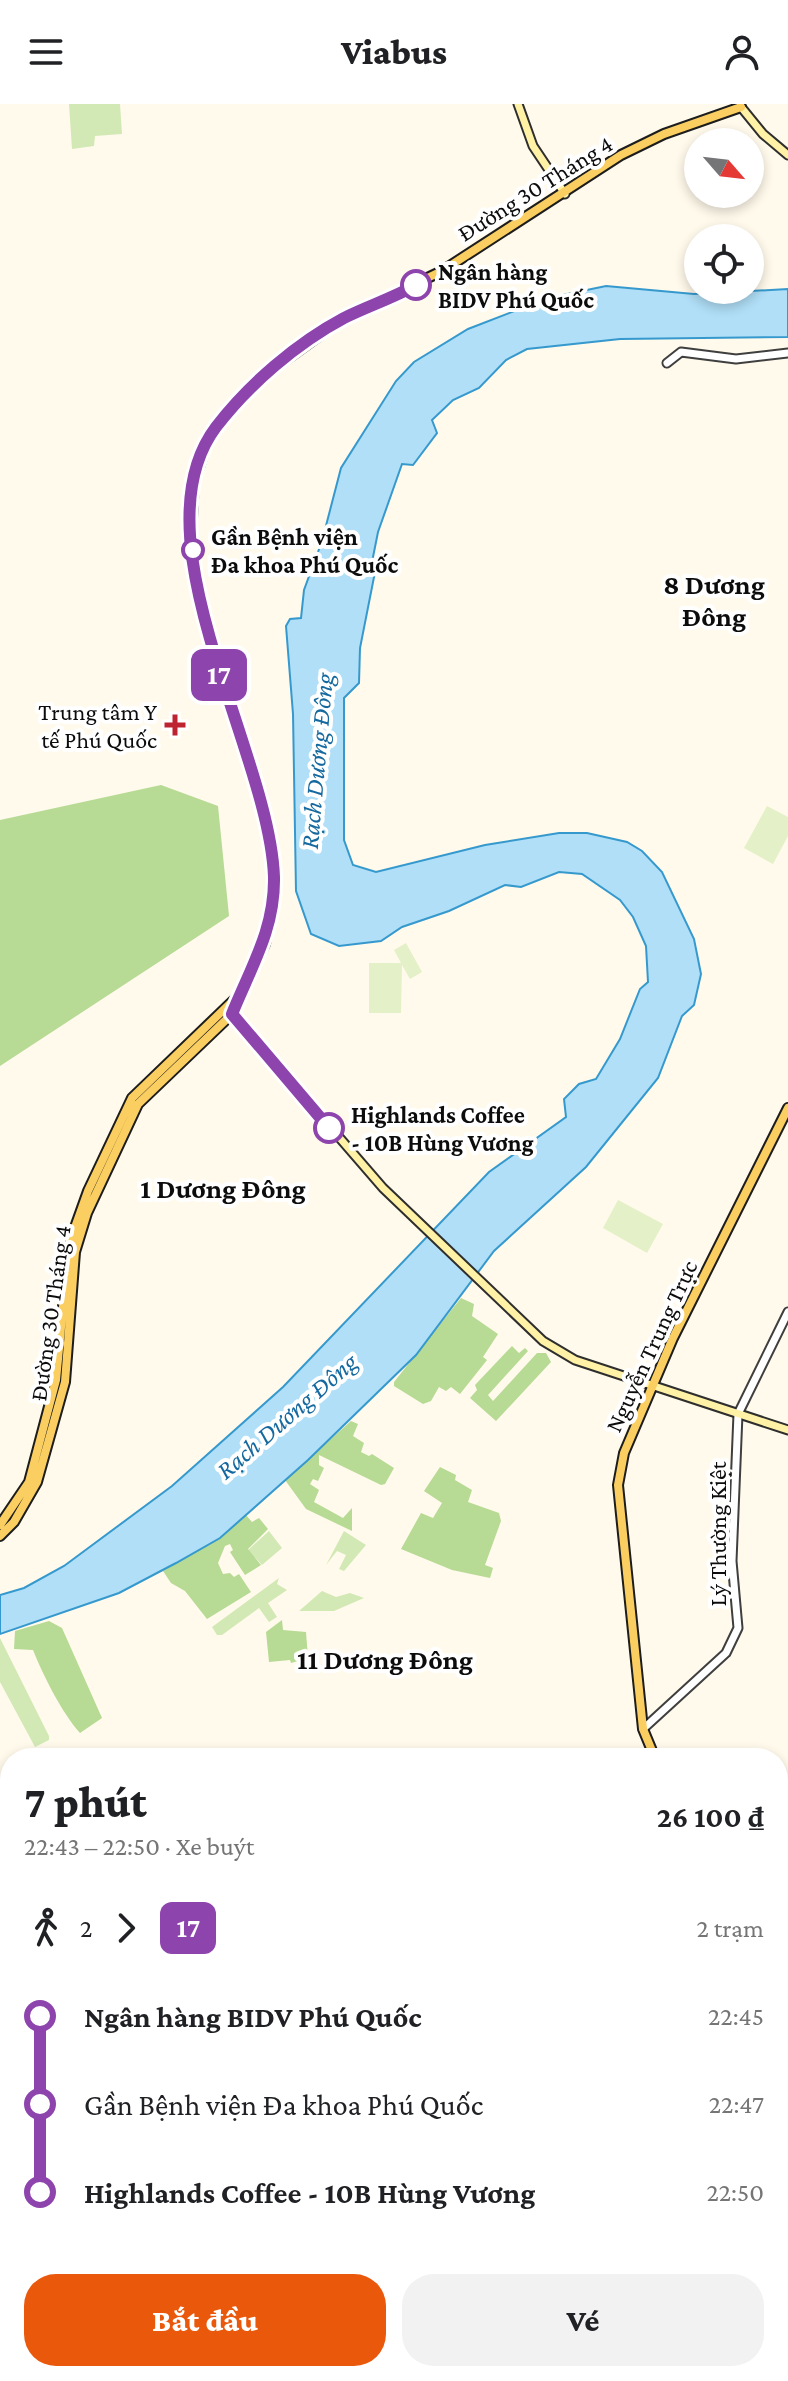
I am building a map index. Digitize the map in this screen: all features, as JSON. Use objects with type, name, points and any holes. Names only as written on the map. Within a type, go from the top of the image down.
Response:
[{"type":"main road","points":[[518,104],[533,146],[565,194]]},
{"type":"main road","points":[[524,115],[527,104]]},
{"type":"main road","points":[[741,107],[763,134],[788,155]]},
{"type":"main road","name":"Đường 30 Tháng 4","points":[[0,1536],[14,1522],[32,1483],[60,1381],[72,1252],[92,1192],[135,1101],[229,1010],[241,992],[265,944],[272,912],[273,872],[257,783],[225,694],[197,580],[191,536],[193,503],[197,469],[207,443],[231,411],[286,358],[344,318],[442,271],[621,155],[664,134],[741,107]]},
{"type":"main road","points":[[229,1010],[330,1128],[418,1222],[551,1347],[575,1360],[788,1430]]},
{"type":"main road","name":"Nguyễn Trung Trực","points":[[651,1748],[643,1729],[618,1485],[628,1439],[652,1385],[788,1108]]},
{"type":"main road","name":"Đường 30 Tháng 4","points":[[0,1525],[32,1483]]},
{"type":"street","points":[[667,363],[681,352],[736,359],[788,353]]},
{"type":"street","name":"Lý Thường Kiệt","points":[[643,1729],[726,1653],[738,1628],[732,1561],[738,1414],[788,1312]]},
{"type":"green space","points":[[69,104],[120,104],[122,134],[95,136],[94,146],[72,149]]},
{"type":"green space","points":[[161,785],[218,806],[229,916],[0,1066],[0,820]]},
{"type":"green space","points":[[767,806],[788,817],[788,836],[773,864],[744,848]]},
{"type":"green space","points":[[406,943],[422,972],[410,979],[402,965],[401,1013],[369,1013],[369,963],[401,963],[394,950]]},
{"type":"green space","points":[[618,1200],[663,1224],[647,1253],[603,1228]]},
{"type":"green space","points":[[461,1298],[474,1304],[472,1316],[498,1334],[483,1357],[487,1360],[460,1394],[451,1387],[446,1391],[439,1387],[431,1401],[423,1404],[394,1386],[394,1382]]},
{"type":"green space","points":[[512,1346],[519,1353],[525,1348],[528,1351],[488,1395],[493,1401],[537,1353],[546,1353],[551,1362],[496,1421],[470,1398],[477,1390],[475,1385]]},
{"type":"green space","points":[[351,1421],[358,1424],[353,1436],[364,1443],[361,1452],[369,1456],[372,1454],[394,1468],[385,1484],[381,1485],[319,1455],[319,1465],[324,1468],[318,1481],[313,1479],[310,1484],[319,1490],[314,1502],[343,1518],[352,1508],[352,1531],[306,1509],[285,1480]]},
{"type":"green space","points":[[440,1467],[456,1475],[455,1480],[472,1490],[468,1502],[499,1513],[501,1521],[485,1565],[493,1568],[490,1578],[452,1570],[401,1549],[421,1513],[433,1518],[442,1503],[424,1491]]},
{"type":"green space","points":[[246,1515],[252,1522],[259,1518],[268,1529],[248,1549],[261,1565],[245,1575],[230,1552],[233,1550],[230,1544],[225,1546],[218,1563],[223,1574],[230,1573],[234,1577],[239,1574],[251,1592],[207,1619],[185,1591],[171,1583],[163,1571],[221,1538]]},
{"type":"green space","points":[[269,1531],[282,1548],[262,1565],[248,1550]]},
{"type":"green space","points":[[344,1531],[366,1545],[344,1571],[339,1569],[346,1555],[337,1551],[326,1565]]},
{"type":"green space","points":[[279,1578],[277,1584],[287,1590],[268,1603],[277,1617],[269,1622],[259,1608],[222,1635],[217,1635],[212,1627]]},
{"type":"green space","points":[[322,1591],[336,1597],[350,1593],[364,1598],[334,1611],[299,1611]]},
{"type":"green space","points":[[282,1620],[283,1630],[306,1632],[308,1658],[291,1663],[290,1660],[269,1662],[266,1632]]},
{"type":"green space","points":[[49,1621],[62,1628],[102,1718],[80,1733],[66,1715],[33,1650],[14,1649],[15,1631]]},
{"type":"green space","points":[[0,1638],[49,1736],[49,1740],[35,1747],[0,1682]]},
{"type":"water","name":"Rạch Dương Đông","points":[[606,286],[684,293],[684,304],[764,304],[764,290],[788,289],[788,337],[620,339],[527,349],[506,360],[479,388],[453,400],[432,420],[437,433],[413,465],[402,464],[378,532],[371,567],[375,572],[360,648],[359,683],[344,698],[344,840],[353,865],[376,872],[485,845],[559,833],[587,833],[627,842],[642,851],[662,872],[694,939],[701,974],[694,1005],[682,1016],[658,1078],[586,1167],[494,1251],[416,1355],[308,1460],[220,1538],[176,1563],[119,1593],[0,1634],[0,1595],[24,1588],[64,1566],[172,1486],[283,1387],[489,1172],[566,1117],[564,1099],[579,1084],[596,1079],[620,1039],[640,989],[648,982],[646,946],[633,917],[620,900],[582,874],[559,872],[521,887],[505,885],[449,911],[402,927],[381,941],[339,946],[311,934],[296,891],[293,714],[286,626],[290,619],[301,618],[304,590],[322,541],[341,468],[396,381],[414,362],[468,329],[548,298]]},
{"type":"bus line","name":"17","points":[[329,1128],[232,1014],[265,944],[272,912],[273,872],[257,783],[225,694],[204,622],[191,536],[194,482],[214,431],[268,373],[344,318],[416,285]]},
{"type":"place","name":"Ngân hàng BIDV Phú Quốc","points":[[416,285]]},
{"type":"place","name":"Gần Bệnh viện Đa khoa Phú Quốc","points":[[193,550]]},
{"type":"place","name":"Trung tâm Y tế Phú Quốc","points":[[175,725]]},
{"type":"place","name":"Highlands Coffee - 10B Hùng Vương","points":[[329,1128]]},
{"type":"district","name":"8 Dương Đông","points":[[714,600]]},
{"type":"district","name":"1 Dương Đông","points":[[223,1188]]},
{"type":"district","name":"11 Dương Đông","points":[[385,1659]]}]
